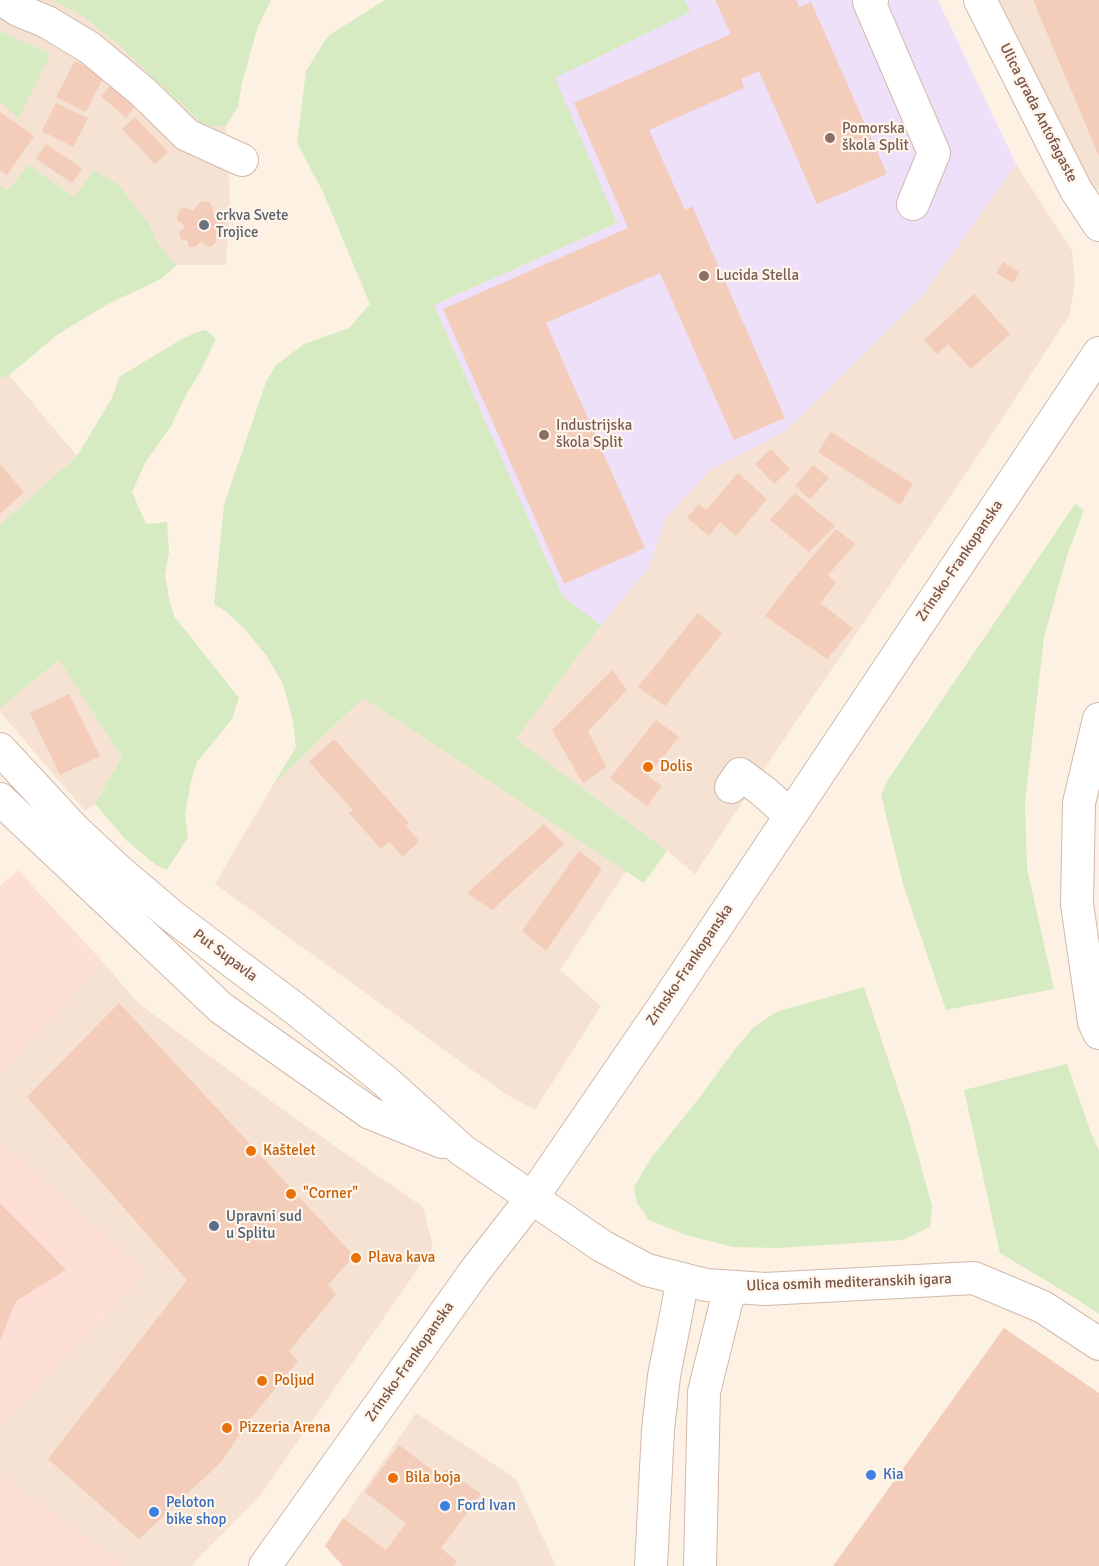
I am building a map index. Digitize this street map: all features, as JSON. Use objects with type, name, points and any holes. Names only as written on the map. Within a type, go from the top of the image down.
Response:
[{"type":"street","points":[[3,0],[18,10],[47,22],[90,48],[143,92],[187,135],[243,160]]},
{"type":"street","points":[[872,0],[869,2],[934,153],[913,204]]},
{"type":"street","name":"Ulica grada Antofagaste","points":[[980,0],[1076,190],[1099,225]]},
{"type":"street","name":"Zrinsko-Frankopanska","points":[[265,1566],[475,1271],[532,1198],[659,1013],[1099,353]]},
{"type":"street","points":[[1099,719],[1079,803],[1077,904],[1094,1022],[1099,1033]]},
{"type":"street","name":"Put Supavla","points":[[0,749],[75,830],[172,916],[298,1011],[384,1080],[462,1150],[532,1198]]},
{"type":"street","points":[[731,787],[740,774],[790,815]]},
{"type":"street","name":"Put Supavla","points":[[0,800],[221,1008],[370,1113],[462,1150]]},
{"type":"street","name":"Ulica osmih mediteranskih igara","points":[[532,1198],[602,1246],[647,1270],[706,1286],[765,1289],[974,1278],[1043,1306],[1099,1344]]},
{"type":"street","points":[[651,1566],[660,1408],[683,1279]]},
{"type":"street","points":[[700,1566],[704,1392],[730,1287]]},
{"type":"shaded area","points":[[0,0],[53,0],[82,15],[122,48],[200,122],[215,127],[226,126],[230,201],[226,265],[177,265],[159,245],[147,221],[118,184],[93,170],[75,197],[28,165],[8,190],[0,185],[0,102],[19,117],[51,54],[0,31]]},
{"type":"shaded area","points":[[685,0],[938,0],[1016,164],[924,294],[786,431],[709,471],[666,518],[649,568],[601,625],[563,597],[434,305],[617,223],[554,78],[689,12]]},
{"type":"shaded area","points":[[996,0],[1099,0],[1099,189],[1091,192]]},
{"type":"shaded area","points":[[1016,164],[1072,251],[1075,282],[1069,316],[975,460],[780,745],[695,874],[516,739],[601,625],[649,568],[666,518],[709,471],[786,431],[924,294]]},
{"type":"shaded area","points":[[9,375],[77,456],[0,525],[0,379]]},
{"type":"shaded area","points":[[59,660],[122,757],[95,804],[85,811],[0,712],[0,708]]},
{"type":"shaded area","points":[[363,698],[626,871],[560,970],[601,1006],[535,1110],[504,1093],[215,884],[273,785]]},
{"type":"shaded area","points":[[18,870],[102,961],[0,1075],[0,886]]},
{"type":"shaded area","points":[[102,961],[138,1003],[290,1115],[423,1207],[433,1247],[259,1497],[191,1566],[124,1566],[0,1474],[0,1426],[146,1273],[0,1141],[0,1075]]},
{"type":"shaded area","points":[[0,1141],[146,1273],[0,1426]]},
{"type":"shaded area","points":[[416,1413],[516,1479],[556,1566],[343,1566],[325,1546]]},
{"type":"shaded area","points":[[0,1474],[124,1566],[0,1566]]},
{"type":"green space","points":[[53,0],[271,0],[257,29],[238,107],[226,126],[215,127],[200,122],[122,48],[82,15]]},
{"type":"green space","points":[[385,0],[685,0],[690,12],[555,78],[617,223],[434,305],[563,597],[601,625],[516,739],[667,851],[644,883],[363,698],[273,785],[296,747],[293,721],[283,684],[266,655],[244,628],[214,604],[224,505],[266,382],[276,365],[304,344],[349,328],[370,304],[323,192],[297,143],[306,71],[328,36]]},
{"type":"green space","points":[[0,31],[51,54],[19,118],[0,102]]},
{"type":"green space","points":[[28,165],[75,197],[93,170],[118,184],[147,221],[159,245],[177,265],[161,279],[106,305],[57,335],[9,375],[0,379],[0,185],[8,190]]},
{"type":"green space","points":[[206,330],[216,339],[171,426],[145,463],[132,492],[146,524],[167,522],[169,552],[165,575],[174,616],[239,698],[232,719],[197,762],[185,814],[188,837],[167,870],[156,865],[126,840],[95,804],[122,757],[59,660],[0,708],[0,525],[77,456],[112,398],[119,377],[175,343]]},
{"type":"green space","points":[[1075,504],[1084,510],[1067,556],[1044,637],[1025,803],[1027,868],[1054,989],[946,1010],[903,884],[881,795],[889,778]]},
{"type":"green space","points":[[864,987],[908,1119],[932,1206],[930,1227],[903,1240],[779,1248],[733,1247],[689,1236],[649,1220],[637,1203],[634,1187],[651,1158],[754,1027],[776,1012]]},
{"type":"green space","points":[[1067,1064],[1099,1151],[1099,1314],[1000,1253],[964,1090]]},
{"type":"building","points":[[715,0],[796,0],[799,7],[811,2],[887,174],[817,204],[759,71],[741,79],[744,88],[649,130],[685,210],[692,206],[785,418],[734,440],[660,273],[546,323],[645,548],[564,584],[443,309],[628,228],[574,103],[731,34]]},
{"type":"building","points":[[1033,0],[1099,0],[1099,156]]},
{"type":"building","points":[[75,61],[104,76],[86,112],[56,97]]},
{"type":"building","points":[[111,85],[135,106],[126,118],[101,96]]},
{"type":"building","points":[[56,103],[88,118],[73,147],[42,131]]},
{"type":"building","points":[[0,112],[34,136],[7,175],[0,170]]},
{"type":"building","points":[[135,117],[168,152],[155,164],[122,129]]},
{"type":"building","points":[[46,144],[82,168],[72,183],[36,159]]},
{"type":"building","name":"crkva Svete Trojice","points":[[201,201],[209,202],[213,208],[213,214],[221,216],[225,224],[220,230],[217,229],[216,242],[212,246],[209,247],[201,241],[195,247],[190,247],[188,241],[181,239],[179,232],[185,227],[177,220],[178,214],[180,209],[186,208],[193,211]]},
{"type":"building","points":[[1003,262],[1019,272],[1013,283],[996,273]]},
{"type":"building","points":[[974,294],[1010,334],[971,369],[948,344],[937,354],[924,340]]},
{"type":"building","points":[[831,432],[913,484],[900,505],[818,452]]},
{"type":"building","points":[[771,449],[790,469],[774,484],[755,464]]},
{"type":"building","points":[[0,464],[24,492],[0,514]]},
{"type":"building","points":[[813,465],[829,478],[810,499],[795,486]]},
{"type":"building","points":[[738,473],[767,499],[736,536],[720,522],[709,536],[687,518],[699,504],[706,510]]},
{"type":"building","points":[[795,493],[835,526],[809,552],[770,520]]},
{"type":"building","points":[[836,529],[855,544],[828,575],[836,583],[820,603],[853,628],[827,659],[765,616]]},
{"type":"building","points":[[698,613],[722,633],[665,706],[638,687]]},
{"type":"building","points":[[612,670],[627,690],[588,731],[606,767],[583,783],[552,730]]},
{"type":"building","points":[[69,694],[100,756],[60,775],[30,713]]},
{"type":"building","points":[[656,720],[679,737],[648,776],[662,786],[647,806],[610,778]]},
{"type":"building","points":[[334,739],[409,823],[406,826],[419,841],[403,857],[389,842],[381,849],[349,813],[353,810],[309,762]]},
{"type":"building","points":[[544,824],[564,844],[492,910],[467,893]]},
{"type":"building","points":[[579,851],[602,869],[546,951],[522,931]]},
{"type":"building","points":[[119,1003],[354,1256],[328,1285],[336,1294],[289,1351],[298,1361],[248,1422],[221,1462],[139,1539],[48,1459],[187,1280],[27,1097]]},
{"type":"building","points":[[0,1203],[66,1270],[16,1301],[0,1340]]},
{"type":"building","points":[[1004,1328],[1099,1393],[1099,1566],[833,1566]]},
{"type":"building","name":"Ford Ivan","points":[[399,1445],[440,1476],[446,1469],[481,1494],[441,1548],[457,1562],[453,1566],[343,1566],[325,1546],[343,1518],[386,1550],[406,1523],[365,1492]]},
{"type":"place","name":"Pomorska škola Split","points":[[830,138]]},
{"type":"place","name":"crkva Svete Trojice","points":[[204,225]]},
{"type":"place","name":"Lucida Stella","points":[[704,276]]},
{"type":"place","name":"Industrijska škola Split","points":[[544,435]]},
{"type":"place","name":"Dolis","points":[[648,767]]},
{"type":"place","name":"Kaštelet","points":[[251,1151]]},
{"type":"place","name":"\"Corner\"","points":[[291,1194]]},
{"type":"place","name":"Upravni sud u Splitu","points":[[214,1226]]},
{"type":"place","name":"Plava kava","points":[[356,1258]]},
{"type":"place","name":"Poljud","points":[[262,1381]]},
{"type":"place","name":"Pizzeria Arena","points":[[227,1428]]},
{"type":"place","name":"Kia","points":[[871,1475]]},
{"type":"place","name":"Bila boja","points":[[393,1478]]},
{"type":"place","name":"Ford Ivan","points":[[445,1506]]},
{"type":"place","name":"Peloton bike shop","points":[[154,1512]]}]
